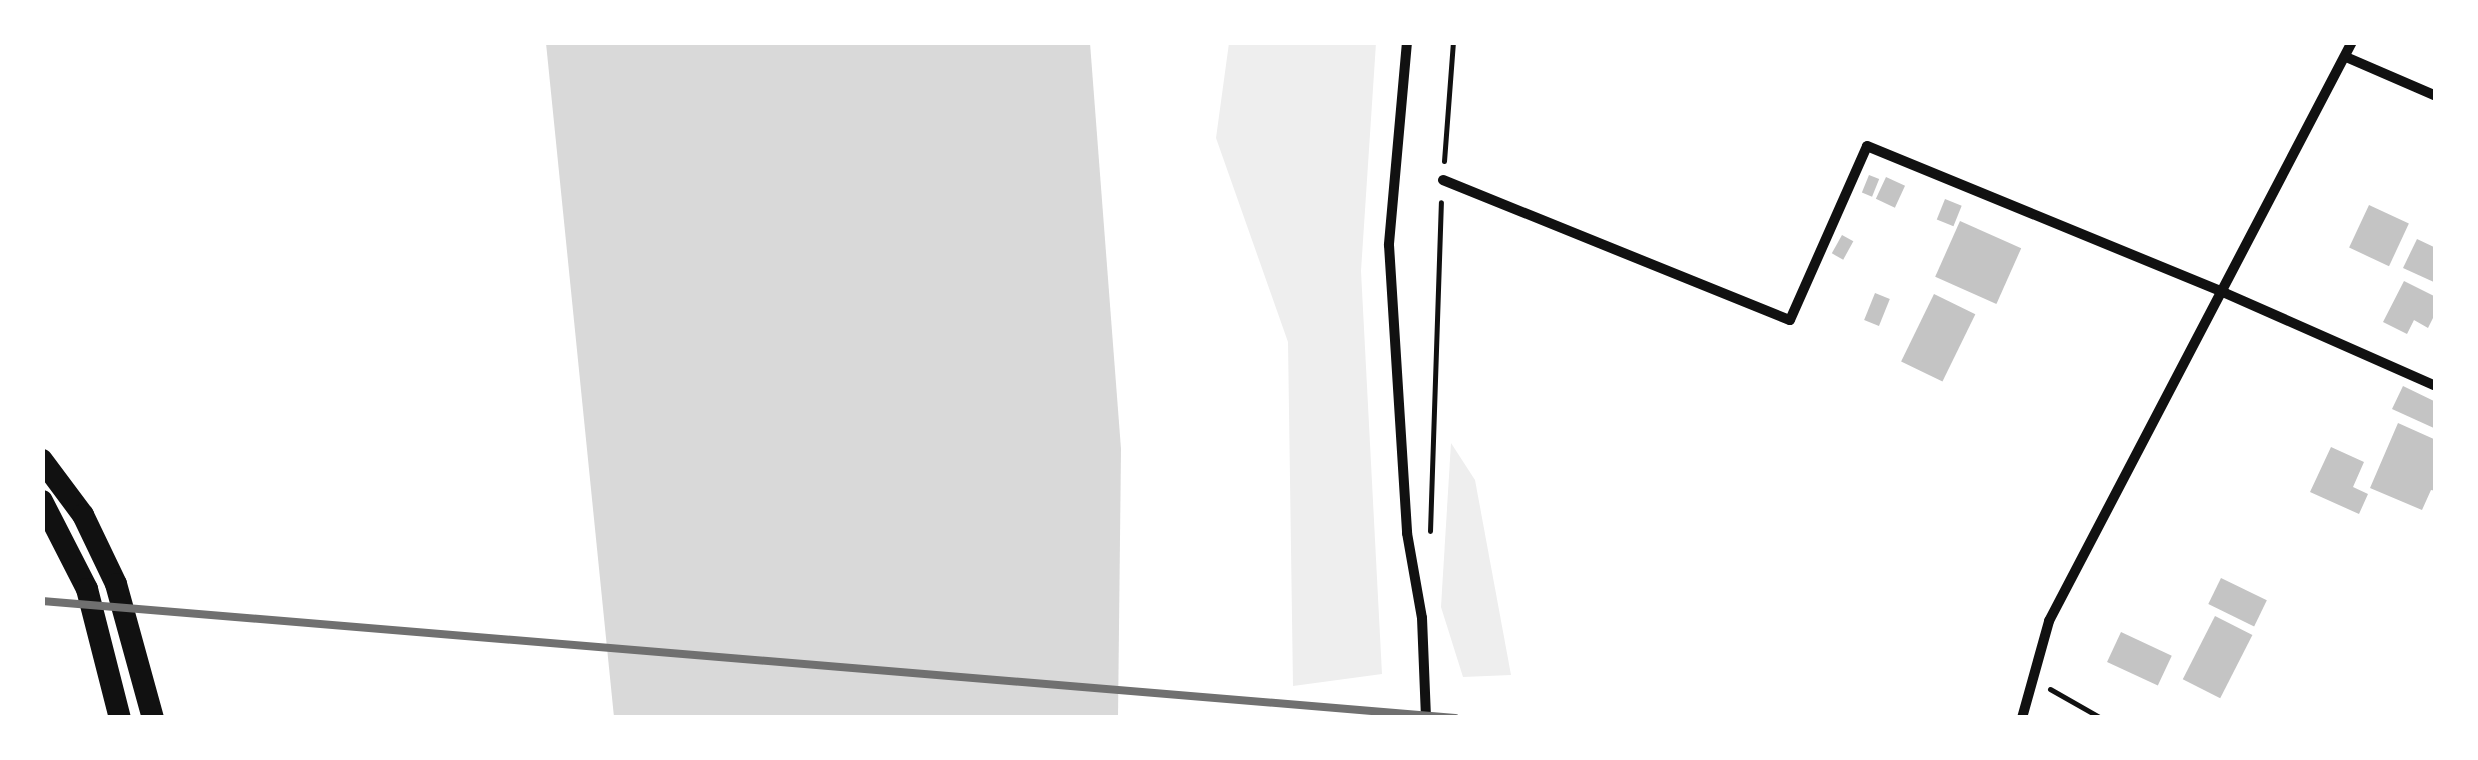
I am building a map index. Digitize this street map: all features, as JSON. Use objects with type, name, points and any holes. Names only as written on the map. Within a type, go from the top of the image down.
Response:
[{"type":"main road","points":[[42,460],[83,515],[116,584],[153,718]]},
{"type":"main road","points":[[42,501],[87,589],[120,718]]},
{"type":"street","points":[[1407,42],[1389,245],[1406,533],[1422,618],[1426,718]]},
{"type":"street","points":[[2022,718],[2049,621],[2225,292],[2352,42]]},
{"type":"street","points":[[2346,57],[2436,96]]},
{"type":"street","points":[[1443,180],[1790,320],[1867,146],[2225,292],[2436,386]]},
{"type":"path","points":[[1429,544],[1443,180],[1454,42]]},
{"type":"path","points":[[2034,680],[2101,718]]},
{"type":"shaded area","points":[[546,43],[1090,43],[1121,449],[1118,717],[614,717]]},
{"type":"shaded area","points":[[1229,43],[1376,43],[1361,271],[1382,674],[1293,686],[1288,342],[1216,138]]},
{"type":"shaded area","points":[[1451,443],[1475,480],[1511,675],[1463,677],[1441,607]]},
{"type":"building","points":[[1869,175],[1879,179],[1872,197],[1862,193]]},
{"type":"building","points":[[1886,177],[1905,186],[1895,208],[1876,199]]},
{"type":"building","points":[[1945,199],[1962,206],[1953,226],[1937,219]]},
{"type":"building","points":[[2369,205],[2409,224],[2389,266],[2349,248]]},
{"type":"building","points":[[1960,221],[2021,248],[1996,304],[1935,277]]},
{"type":"building","points":[[1842,235],[1853,241],[1843,260],[1832,253]]},
{"type":"building","points":[[2417,239],[2436,248],[2436,283],[2403,268]]},
{"type":"building","points":[[2404,281],[2436,297],[2436,312],[2428,328],[2414,320],[2407,334],[2383,322]]},
{"type":"building","points":[[1875,293],[1890,299],[1879,326],[1864,320]]},
{"type":"building","points":[[1934,294],[1975,314],[1942,382],[1901,361]]},
{"type":"building","points":[[2403,386],[2436,402],[2436,429],[2392,409]]},
{"type":"building","points":[[2398,423],[2436,440],[2436,491],[2431,490],[2422,510],[2370,488]]},
{"type":"building","points":[[2331,447],[2364,462],[2353,487],[2368,494],[2359,514],[2310,492]]},
{"type":"building","points":[[2221,578],[2267,600],[2254,626],[2208,604]]},
{"type":"building","points":[[2215,616],[2252,635],[2220,698],[2183,679]]},
{"type":"building","points":[[2121,632],[2172,656],[2158,686],[2107,662]]},
{"type":"railway","points":[[42,601],[1455,718]]}]
